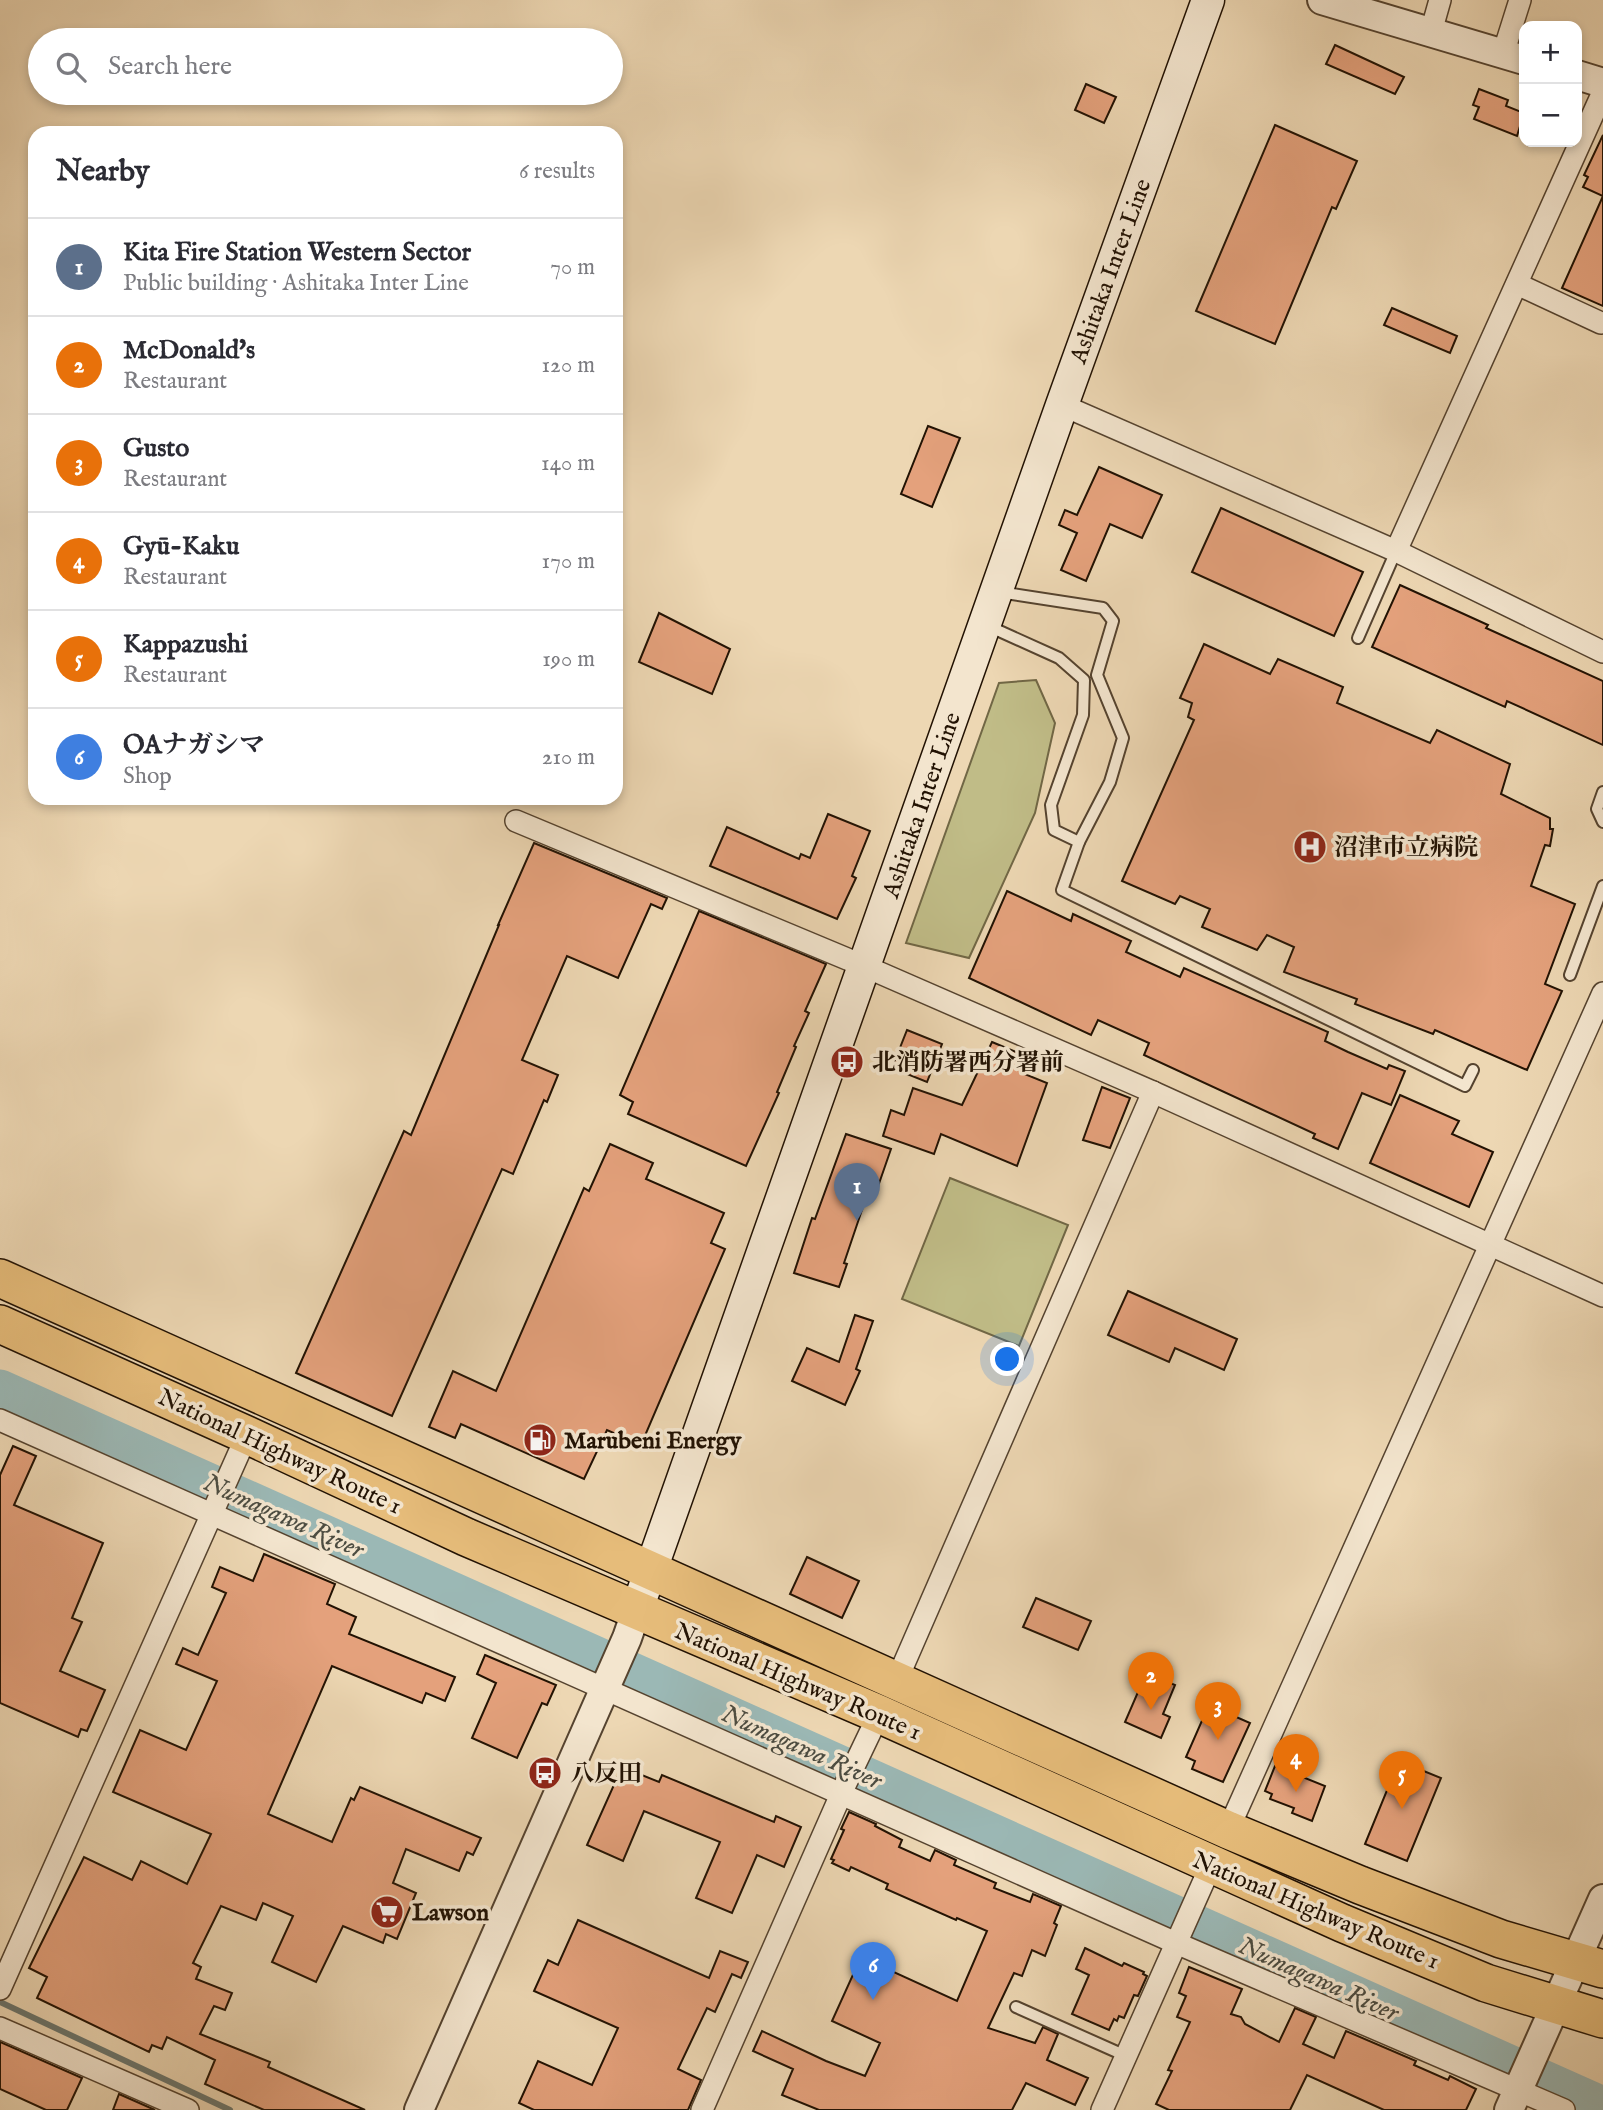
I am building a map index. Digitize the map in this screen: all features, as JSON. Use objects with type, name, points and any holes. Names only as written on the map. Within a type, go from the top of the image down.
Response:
[{"type":"highway","name":"National Highway Route 1","points":[[0,1278],[1228,1830],[1360,1885],[1501,1939],[1589,1965]]},
{"type":"highway","name":"National Highway Route 1","points":[[0,1324],[466,1537],[632,1625],[874,1727],[1205,1878],[1342,1923],[1486,1983],[1603,2019]]},
{"type":"main road","name":"Ashitaka Inter Line","points":[[632,1625],[984,625],[1208,0]]},
{"type":"street","points":[[1322,0],[1513,57],[1520,0]]},
{"type":"street","points":[[1431,32],[1440,0]]},
{"type":"street","points":[[1582,77],[1603,83]]},
{"type":"street","points":[[1396,551],[1603,92]]},
{"type":"street","points":[[1517,284],[1601,323]]},
{"type":"street","points":[[1062,405],[1396,551],[1603,652]]},
{"type":"street","points":[[516,821],[864,966],[1153,1092],[1603,1296]]},
{"type":"street","points":[[1228,1830],[1603,993]]},
{"type":"street","points":[[896,1682],[1153,1092]]},
{"type":"street","points":[[0,1420],[214,1510],[606,1686],[844,1788],[1516,2093],[1564,2110]]},
{"type":"street","points":[[0,1989],[247,1435]]},
{"type":"street","points":[[419,2110],[632,1625]]},
{"type":"street","points":[[702,2110],[844,1788],[874,1727]]},
{"type":"street","points":[[1102,2110],[1205,1878]]},
{"type":"street","points":[[1516,2093],[1556,2004],[1589,1965],[1603,1899]]},
{"type":"street","points":[[0,2028],[188,2110]]},
{"type":"lane","points":[[1358,638],[1396,551]]},
{"type":"lane","points":[[996,592],[1103,608],[1112,621],[1097,675],[1123,738],[1110,782],[1079,842],[1062,890],[1465,1086],[1473,1070]]},
{"type":"lane","points":[[984,625],[1059,658],[1084,680],[1083,715],[1051,805],[1054,830],[1079,842]]},
{"type":"lane","points":[[1603,792],[1597,809],[1603,822]]},
{"type":"lane","points":[[1570,975],[1603,886]]},
{"type":"lane","points":[[1016,2007],[1126,2056]]},
{"type":"shaded area","points":[[1036,680],[1055,723],[1035,813],[969,958],[906,943],[999,683]]},
{"type":"shaded area","points":[[950,1178],[1068,1225],[1019,1346],[902,1299]]},
{"type":"building","points":[[1335,45],[1404,77],[1395,94],[1326,64]]},
{"type":"building","points":[[1086,84],[1116,97],[1104,123],[1075,110]]},
{"type":"building","points":[[1479,89],[1508,100],[1506,106],[1519,111],[1517,136],[1474,119],[1479,107],[1473,105]]},
{"type":"building","points":[[1275,125],[1357,161],[1336,209],[1332,207],[1275,344],[1196,311]]},
{"type":"building","points":[[1603,135],[1603,196],[1583,187],[1588,177],[1584,175]]},
{"type":"building","points":[[1603,196],[1603,306],[1562,288]]},
{"type":"building","points":[[1392,308],[1457,336],[1450,353],[1384,325]]},
{"type":"building","points":[[928,426],[960,438],[932,507],[901,494]]},
{"type":"building","points":[[1099,467],[1162,495],[1142,538],[1110,524],[1086,581],[1061,570],[1077,533],[1059,525],[1065,510],[1077,515]]},
{"type":"building","points":[[1221,508],[1363,572],[1334,636],[1192,572]]},
{"type":"building","points":[[1400,585],[1488,625],[1486,628],[1603,681],[1603,745],[1507,701],[1505,707],[1372,647]]},
{"type":"building","points":[[659,613],[730,649],[712,694],[639,662]]},
{"type":"building","points":[[1204,644],[1270,674],[1278,659],[1343,687],[1337,703],[1430,743],[1437,730],[1510,764],[1501,794],[1550,818],[1550,829],[1553,829],[1550,846],[1545,845],[1531,886],[1575,904],[1545,984],[1562,991],[1527,1070],[1435,1030],[1433,1034],[1355,1004],[1357,999],[1284,972],[1294,947],[1267,935],[1257,950],[1202,927],[1210,909],[1180,896],[1175,904],[1122,881],[1194,720],[1188,717],[1192,703],[1180,698]]},
{"type":"building","points":[[828,814],[870,831],[852,876],[856,878],[837,919],[710,866],[727,827],[799,859],[801,854],[810,858]]},
{"type":"building","points":[[534,843],[667,898],[662,909],[651,904],[618,978],[567,956],[522,1060],[558,1075],[547,1102],[544,1100],[513,1174],[502,1169],[392,1416],[296,1373],[404,1131],[411,1135]]},
{"type":"building","points":[[1007,891],[1071,921],[1073,914],[1131,941],[1126,952],[1180,977],[1184,968],[1328,1032],[1325,1041],[1348,1052],[1387,1069],[1389,1065],[1405,1071],[1391,1105],[1362,1093],[1338,1149],[1313,1138],[1315,1134],[1144,1055],[1149,1043],[1098,1020],[1091,1035],[969,978]]},
{"type":"building","points":[[699,911],[826,964],[805,1011],[809,1013],[794,1046],[796,1047],[777,1092],[779,1093],[746,1166],[628,1114],[633,1102],[620,1095]]},
{"type":"building","points":[[907,1030],[942,1044],[927,1082],[892,1068]]},
{"type":"building","points":[[992,1042],[1028,1057],[1022,1073],[1047,1083],[1017,1166],[941,1134],[934,1154],[883,1136],[891,1110],[904,1115],[913,1088],[962,1105]]},
{"type":"building","points":[[1102,1087],[1130,1098],[1110,1148],[1083,1140]]},
{"type":"building","points":[[1400,1095],[1459,1121],[1452,1134],[1493,1152],[1469,1207],[1370,1163]]},
{"type":"building","points":[[846,1134],[891,1149],[874,1198],[867,1195],[844,1263],[847,1264],[839,1287],[794,1273],[812,1218],[815,1219]]},
{"type":"building","points":[[610,1144],[653,1163],[646,1179],[724,1213],[711,1243],[725,1249],[641,1445],[607,1430],[584,1479],[461,1424],[455,1438],[429,1427],[453,1371],[496,1391],[584,1188],[589,1191]]},
{"type":"building","points":[[1128,1291],[1237,1339],[1224,1370],[1175,1348],[1169,1362],[1108,1335]]},
{"type":"building","points":[[855,1315],[873,1321],[856,1369],[860,1371],[845,1405],[792,1381],[807,1348],[839,1362]]},
{"type":"building","points":[[13,1446],[36,1456],[14,1505],[103,1543],[72,1618],[82,1622],[60,1671],[105,1690],[87,1731],[81,1729],[78,1737],[0,1703],[0,1475]]},
{"type":"building","points":[[264,1554],[335,1584],[327,1604],[356,1617],[349,1634],[455,1677],[445,1701],[426,1693],[422,1703],[332,1666],[268,1814],[332,1842],[351,1798],[354,1800],[360,1787],[481,1838],[473,1855],[467,1852],[459,1871],[406,1849],[393,1883],[416,1893],[397,1939],[386,1934],[383,1943],[343,1926],[316,1982],[272,1962],[293,1916],[263,1903],[256,1920],[221,1906],[193,1963],[201,1967],[196,1979],[232,1993],[225,2010],[214,2006],[200,2034],[270,2062],[268,2067],[365,2110],[264,2110],[205,2084],[215,2060],[167,2037],[162,2049],[152,2045],[149,2052],[37,1998],[47,1977],[29,1968],[84,1857],[132,1880],[141,1861],[187,1884],[211,1834],[113,1792],[140,1730],[186,1750],[217,1681],[176,1664],[183,1648],[198,1655],[226,1593],[212,1587],[220,1567],[253,1581]]},
{"type":"building","points":[[807,1557],[859,1581],[842,1618],[790,1594]]},
{"type":"building","points":[[1036,1598],[1091,1621],[1078,1650],[1023,1627]]},
{"type":"building","points":[[485,1655],[556,1685],[547,1705],[542,1703],[517,1758],[472,1738],[496,1683],[477,1674]]},
{"type":"building","points":[[1151,1675],[1175,1685],[1163,1714],[1170,1717],[1161,1738],[1125,1722],[1138,1692],[1143,1694]]},
{"type":"building","points":[[1218,1709],[1250,1723],[1223,1782],[1192,1769],[1195,1761],[1186,1757],[1204,1716],[1213,1720]]},
{"type":"building","points":[[1399,1761],[1441,1778],[1407,1861],[1365,1844]]},
{"type":"building","points":[[1275,1766],[1325,1786],[1312,1821],[1292,1813],[1294,1808],[1270,1799],[1272,1794],[1265,1791]]},
{"type":"building","points":[[622,1767],[659,1782],[662,1775],[774,1822],[776,1816],[801,1827],[784,1867],[757,1855],[732,1913],[696,1898],[720,1842],[644,1811],[623,1861],[587,1845]]},
{"type":"building","points":[[849,1812],[902,1840],[899,1847],[930,1861],[935,1850],[956,1860],[954,1865],[996,1883],[994,1888],[1030,1902],[1033,1894],[1061,1906],[1045,1956],[1032,1950],[1022,1976],[1014,1973],[988,2028],[1035,2043],[1043,2027],[1058,2034],[1047,2060],[1088,2078],[1075,2105],[1026,2083],[1012,2110],[819,2110],[782,2095],[793,2069],[753,2051],[762,2031],[865,2076],[880,2043],[832,2021],[861,1957],[957,2001],[987,1931],[886,1889],[888,1884],[851,1867],[849,1871],[832,1863],[834,1860],[831,1859],[844,1830],[841,1829]]},
{"type":"building","points":[[578,1920],[709,1978],[720,1951],[748,1962],[741,1978],[732,1974],[715,2012],[707,2008],[678,2069],[701,2080],[688,2110],[534,2110],[519,2103],[538,2061],[592,2085],[618,2028],[534,1991],[548,1960],[558,1965]]},
{"type":"building","points":[[1085,1948],[1122,1966],[1124,1963],[1144,1972],[1147,1976],[1138,1996],[1134,1995],[1124,2018],[1119,2016],[1117,2021],[1114,2019],[1109,2030],[1072,2014],[1089,1975],[1076,1969]]},
{"type":"building","points":[[1189,1967],[1242,1989],[1231,2014],[1241,2017],[1245,2024],[1279,2042],[1295,2008],[1316,2017],[1303,2044],[1334,2058],[1346,2031],[1416,2061],[1414,2065],[1448,2080],[1450,2076],[1476,2089],[1466,2110],[1384,2110],[1307,2075],[1290,2110],[1169,2110],[1156,2104],[1172,2071],[1168,2070],[1190,2022],[1177,2017],[1186,1996],[1179,1993]]},
{"type":"building","points":[[0,2042],[82,2078],[67,2110],[46,2110],[0,2089]]},
{"type":"building","points":[[119,2094],[155,2110],[113,2110]]},
{"type":"waterway","name":"Numagawa River","points":[[0,1388],[1603,2105]]},
{"type":"waterway","points":[[0,2002],[230,2110]]},
{"type":"place","name":"沼津市立病院","points":[[1310,847]]},
{"type":"place","name":"北消防署西分署前","points":[[847,1062]]},
{"type":"place","name":"Kita Fire Station Western Sector","points":[[857,1221]]},
{"type":"place","name":"Marubeni Energy","points":[[540,1440]]},
{"type":"place","name":"McDonald's","points":[[1151,1710]]},
{"type":"place","name":"Gusto","points":[[1218,1740]]},
{"type":"place","name":"八反田","points":[[545,1773]]},
{"type":"place","name":"Gyū-Kaku","points":[[1296,1792]]},
{"type":"place","name":"Kappazushi","points":[[1402,1809]]},
{"type":"place","name":"Lawson","points":[[387,1912]]},
{"type":"place","name":"OAナガシマ","points":[[873,2000]]}]
